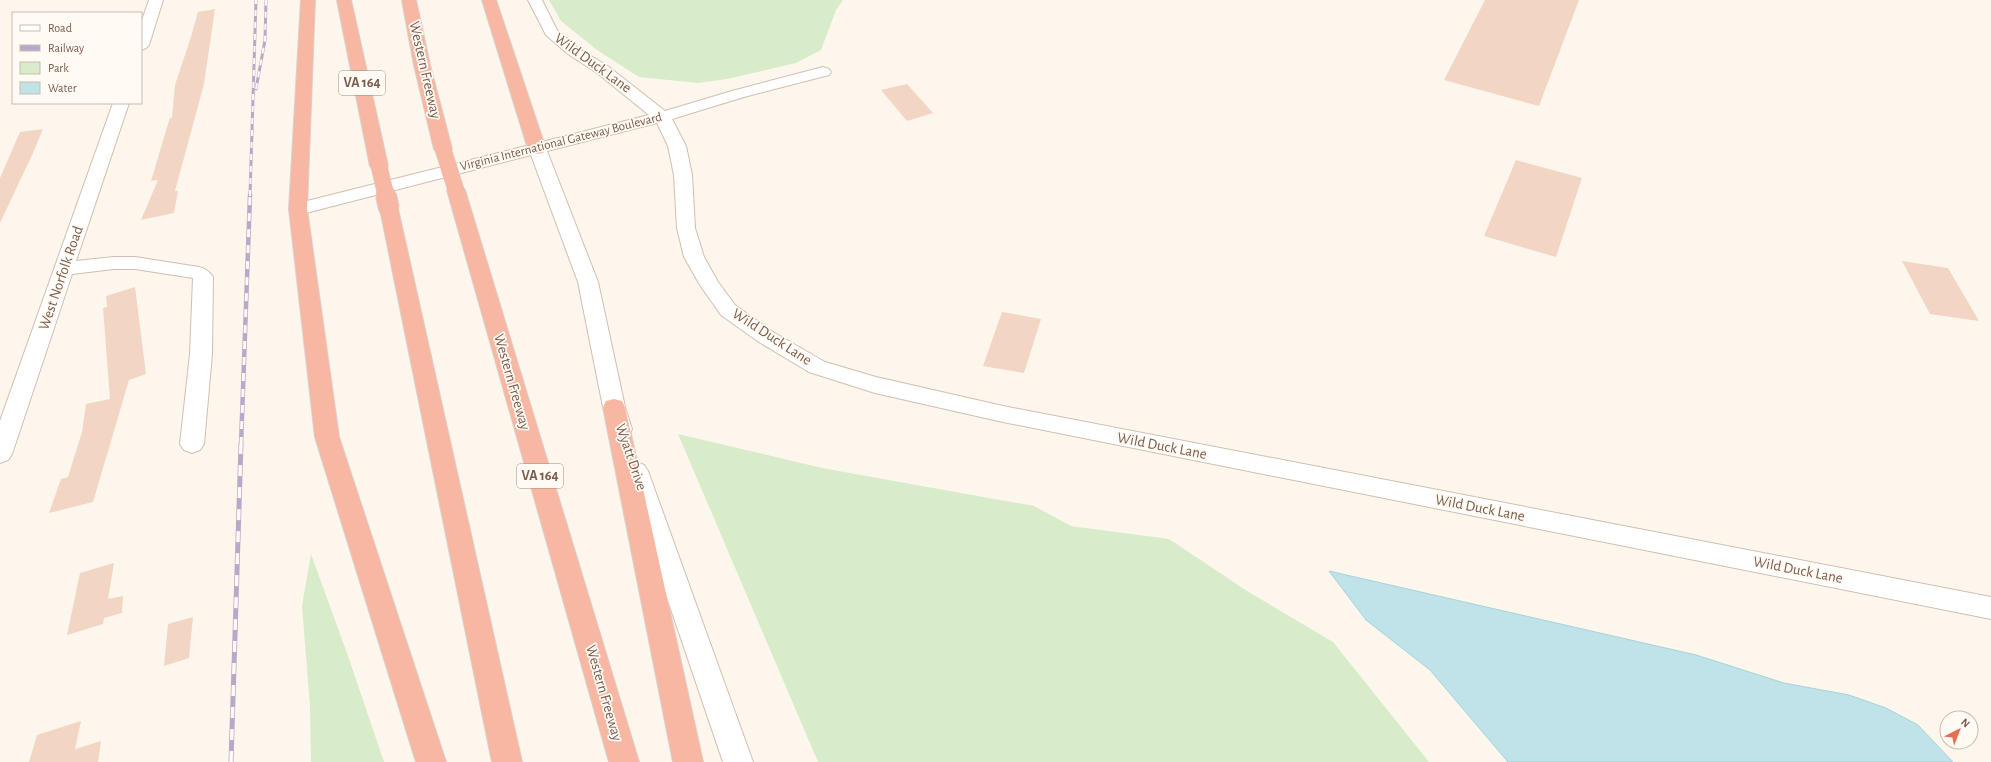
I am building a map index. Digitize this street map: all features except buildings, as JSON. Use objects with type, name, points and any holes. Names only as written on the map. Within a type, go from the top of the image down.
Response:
[{"type":"highway","points":[[308,0],[298,209],[327,436],[431,762]]},
{"type":"highway","name":"VA 164","points":[[344,0],[507,762]]},
{"type":"highway","name":"Western Freeway","points":[[409,0],[422,65],[443,149],[624,762]]},
{"type":"highway","points":[[489,0],[537,149]]},
{"type":"highway","points":[[614,407],[688,762]]},
{"type":"street","points":[[142,42],[156,0]]},
{"type":"street","name":"Wild Duck Lane","points":[[535,0],[551,32],[572,51],[603,70],[662,117],[677,146],[683,175],[686,228],[694,257],[710,285],[728,310],[766,337],[817,366],[875,385],[1010,416],[1991,608]]},
{"type":"street","name":"Virginia International Gateway Boulevard","points":[[298,209],[662,117],[738,94],[823,72]]},
{"type":"street","name":"West Norfolk Road","points":[[0,454],[121,104]]},
{"type":"street","name":"Wyatt Drive","points":[[537,149],[588,282],[606,359],[614,407],[738,762]]},
{"type":"street","points":[[64,269],[114,263],[135,263],[198,273],[203,277],[201,354],[192,444]]},
{"type":"green space","points":[[549,0],[843,0],[836,10],[821,50],[796,63],[727,79],[698,83],[639,77],[597,50],[561,21]]},
{"type":"green space","points":[[678,434],[822,468],[1034,506],[1071,526],[1169,539],[1247,591],[1333,642],[1429,762],[818,762]]},
{"type":"green space","points":[[311,554],[384,762],[311,762],[310,706],[302,606]]},
{"type":"water","points":[[1329,571],[1696,655],[1784,683],[1849,695],[1886,708],[1918,725],[1939,747],[1939,750],[1942,750],[1953,762],[1508,762],[1430,670],[1366,620]]},
{"type":"railway","points":[[250,196],[256,0]]},
{"type":"railway","points":[[256,89],[265,40],[266,0]]},
{"type":"railway","points":[[241,445],[250,195]]},
{"type":"railway","points":[[231,762],[241,444]]}]
